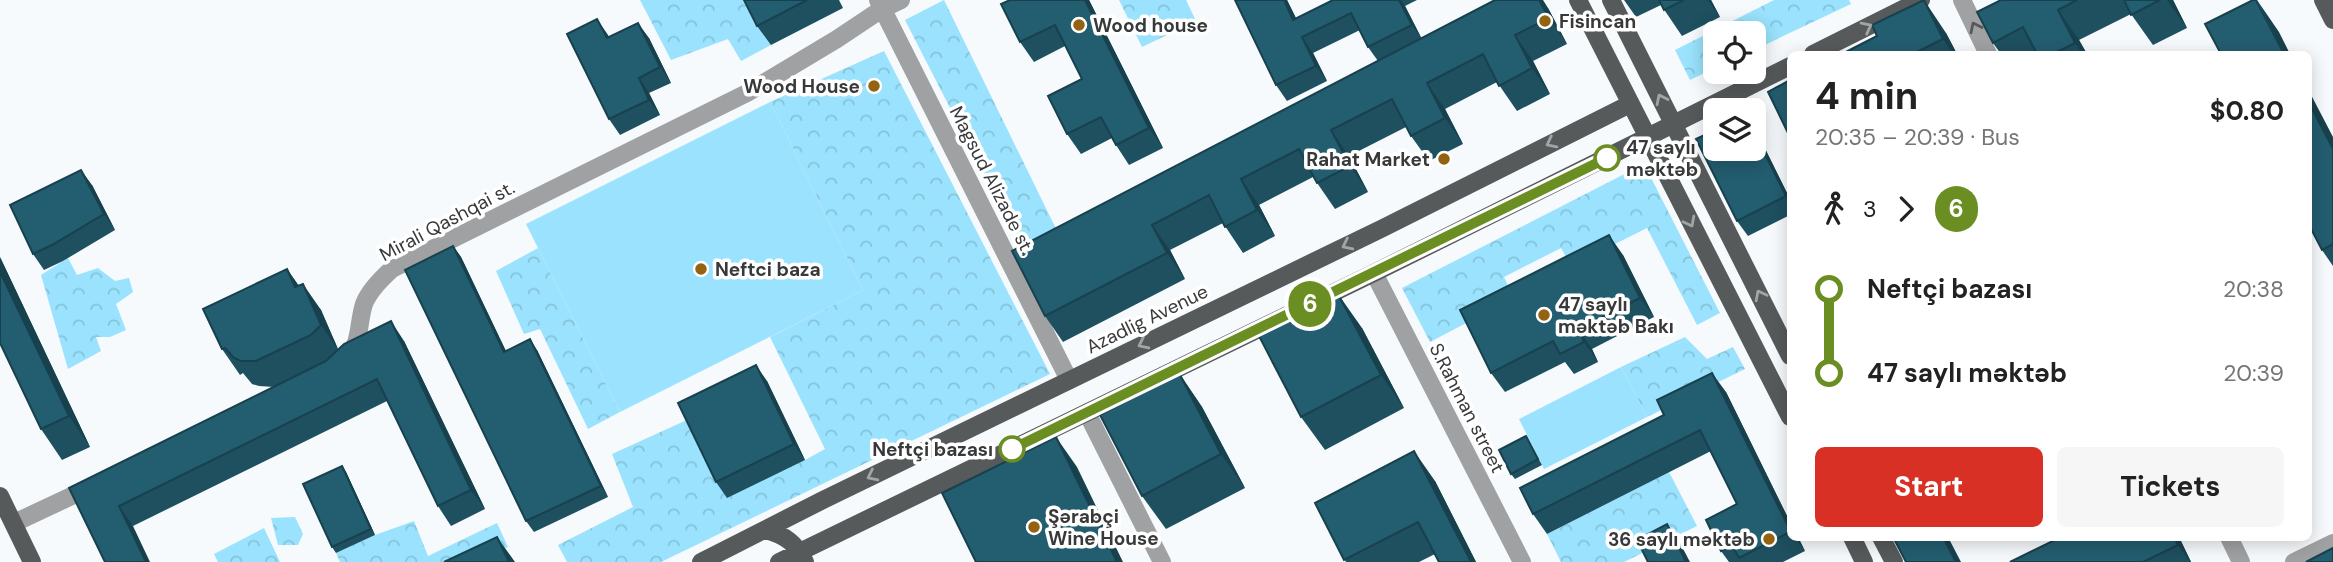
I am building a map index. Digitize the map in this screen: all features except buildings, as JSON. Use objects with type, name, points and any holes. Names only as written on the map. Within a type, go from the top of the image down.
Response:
[{"type":"main road","points":[[1578,0],[1787,411]]},
{"type":"main road","points":[[1611,0],[1648,73],[1681,121],[1686,149],[1787,350]]},
{"type":"main road","points":[[1819,51],[1920,0]]},
{"type":"main road","points":[[2323,0],[2333,20]]},
{"type":"main road","points":[[779,562],[802,557],[1087,413],[1629,148],[1787,68]]},
{"type":"main road","name":"Azadlig Avenue","points":[[701,562],[1630,104]]},
{"type":"main road","points":[[0,496],[32,562]]},
{"type":"main road","points":[[765,530],[780,534],[796,545],[802,557]]},
{"type":"main road","points":[[1854,541],[1864,562]]},
{"type":"main road","points":[[1883,541],[1894,562]]},
{"type":"street","name":"Mirali Qashqai st.","points":[[335,370],[345,362],[358,341],[364,303],[392,269],[747,93],[837,39],[880,5],[901,0]]},
{"type":"street","points":[[1962,0],[1987,51]]},
{"type":"street","name":"Magsud Alizade st.","points":[[880,5],[1069,380]]},
{"type":"street","name":"S.Rahman street","points":[[1374,273],[1522,562]]},
{"type":"street","points":[[1087,413],[1162,562]]},
{"type":"street","points":[[13,523],[105,480]]},
{"type":"street","points":[[2231,541],[2241,562]]},
{"type":"street","points":[[2294,562],[2333,543]]},
{"type":"green space","points":[[640,0],[748,0],[771,45],[741,61],[728,39],[671,60]]},
{"type":"green space","points":[[944,0],[1062,241],[1027,258],[905,20]]},
{"type":"green space","points":[[1119,0],[1186,0],[1196,21],[1142,47]]},
{"type":"green space","points":[[1774,0],[1849,0],[1851,4],[1766,44],[1766,21],[1732,21]]},
{"type":"green space","points":[[1703,36],[1703,74],[1690,80],[1675,50]]},
{"type":"green space","points":[[884,51],[1050,374],[661,562],[567,562],[558,545],[633,507],[612,454],[689,419],[805,460],[825,449],[770,337],[863,290],[770,102]]},
{"type":"green space","name":"Neftci baza","points":[[770,102],[863,290],[620,412],[526,224]]},
{"type":"green space","points":[[1644,164],[1720,313],[1697,325],[1647,228],[1571,266],[1561,248],[1504,277],[1514,298],[1430,342],[1402,288]]},
{"type":"green space","points":[[538,248],[620,412],[588,429],[540,329],[524,334],[496,271]]},
{"type":"green space","points":[[68,258],[77,275],[98,268],[115,281],[129,278],[133,292],[116,304],[126,330],[110,337],[96,337],[101,351],[68,369],[41,275]]},
{"type":"green space","points":[[1685,337],[1707,359],[1733,347],[1745,369],[1647,417],[1621,367]]},
{"type":"green space","points":[[1621,367],[1647,417],[1544,469],[1519,419]]},
{"type":"green space","points":[[1669,472],[1697,526],[1624,562],[1561,562],[1547,534]]},
{"type":"green space","points":[[295,517],[303,534],[298,545],[278,545],[271,518]]},
{"type":"green space","points":[[414,521],[428,556],[497,523],[508,547],[478,562],[340,562],[336,553]]},
{"type":"green space","points":[[264,528],[280,562],[218,562],[214,554]]},
{"type":"bus line","name":"6","points":[[1012,449],[1607,158]]},
{"type":"place","name":"Fisincan","points":[[1545,21]]},
{"type":"place","name":"Wood house","points":[[1079,25]]},
{"type":"place","name":"Wood House","points":[[874,86]]},
{"type":"place","name":"47 saylı məktəb","points":[[1607,158]]},
{"type":"place","name":"Rahat Market","points":[[1444,159]]},
{"type":"place","name":"Neftci baza","points":[[701,269]]},
{"type":"place","name":"47 saylı məktəb Bakı","points":[[1544,315]]},
{"type":"place","name":"Neftçi bazası","points":[[1012,449]]},
{"type":"place","name":"Şərabçi Wine House","points":[[1034,527]]},
{"type":"place","name":"36 saylı məktəb","points":[[1769,539]]}]
